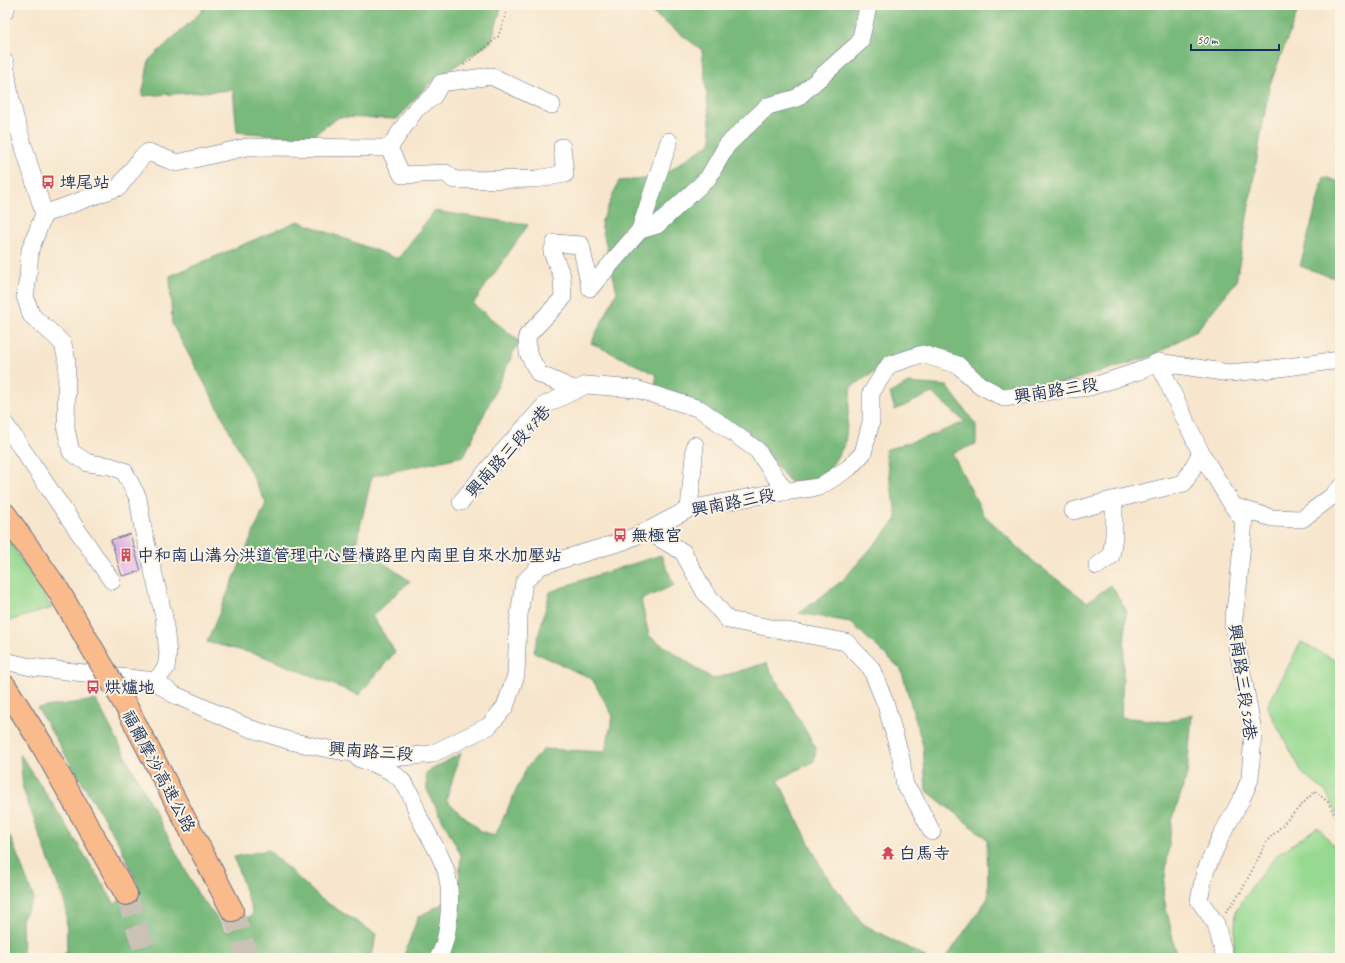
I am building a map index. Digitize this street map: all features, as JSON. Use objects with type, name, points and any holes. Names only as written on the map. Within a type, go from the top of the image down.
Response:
[{"type":"highway","name":"福爾摩沙高速公路","points":[[5,514],[58,590],[127,708],[232,910]]},
{"type":"highway","points":[[5,686],[41,743],[126,894]]},
{"type":"street","points":[[5,11],[7,5]]},
{"type":"street","points":[[640,230],[657,225],[708,178],[727,144],[768,106],[797,98],[860,42],[868,7],[867,5]]},
{"type":"street","points":[[5,62],[14,114],[44,214],[30,250],[25,296],[31,315],[63,344],[66,361],[66,429],[71,452],[88,463],[110,466],[124,471],[138,498],[143,529],[164,617],[168,654],[166,668],[155,681],[31,667],[5,661]]},
{"type":"street","points":[[389,148],[416,109],[433,97],[441,83],[491,76],[552,105]]},
{"type":"street","name":"興南路三段47巷","points":[[576,390],[539,374],[528,353],[527,336],[563,298],[562,276],[552,252],[555,243],[581,245],[590,288],[640,230],[669,141]]},
{"type":"street","points":[[44,214],[119,187],[141,158],[148,152],[178,162],[247,147],[389,148]]},
{"type":"street","points":[[389,148],[402,175],[446,173],[454,180],[536,179],[565,174],[562,147]]},
{"type":"street","name":"興南路三段","points":[[155,681],[173,694],[249,728],[290,741],[345,752],[403,757],[432,754],[489,726],[505,707],[516,675],[518,622],[524,582],[540,566],[624,541],[648,531],[689,509],[786,492],[819,488],[849,468],[863,453],[871,422],[872,393],[889,365],[922,354],[958,365],[980,385],[1004,398],[1090,387],[1139,371],[1158,362]]},
{"type":"street","points":[[1158,362],[1229,372],[1272,369],[1340,360]]},
{"type":"street","name":"興南路三段52巷","points":[[1158,362],[1201,452],[1233,506],[1244,520],[1233,624],[1253,731],[1250,779],[1241,800],[1220,836],[1205,872],[1199,900],[1216,924],[1225,958]]},
{"type":"street","name":"興南路三段47巷","points":[[461,502],[500,455],[545,405],[586,385],[636,389],[700,409],[757,450],[786,492]]},
{"type":"street","points":[[5,424],[112,581]]},
{"type":"street","points":[[689,509],[695,445]]},
{"type":"street","points":[[1073,512],[1114,500],[1184,483],[1201,452]]},
{"type":"street","points":[[1233,506],[1272,518],[1302,519],[1331,498],[1340,488]]},
{"type":"street","points":[[1098,566],[1111,556],[1114,536],[1114,500]]},
{"type":"street","points":[[648,531],[682,552],[704,591],[728,620],[846,642],[871,668],[886,705],[901,758],[904,786],[913,796],[932,832]]},
{"type":"street","points":[[345,752],[400,778],[412,795],[420,818],[446,869],[450,898],[448,923],[442,950],[438,958]]},
{"type":"path","points":[[463,66],[498,37],[509,5]]},
{"type":"path","points":[[1216,924],[1241,892],[1267,841],[1315,791],[1328,802],[1340,826]]},
{"type":"green space","points":[[205,5],[502,5],[491,42],[429,84],[397,119],[339,117],[309,138],[237,132],[233,90],[142,96],[149,60],[201,12]]},
{"type":"green space","points":[[642,5],[1300,5],[1269,87],[1236,282],[1197,330],[1153,356],[1059,384],[990,399],[949,366],[900,356],[851,387],[845,444],[825,476],[791,483],[760,446],[654,389],[657,375],[591,343],[617,292],[601,223],[619,181],[659,178],[712,142],[702,50]]},
{"type":"green space","points":[[1324,177],[1340,182],[1340,280],[1300,266]]},
{"type":"green space","points":[[434,211],[528,225],[473,304],[519,341],[464,456],[372,476],[356,544],[410,581],[372,616],[395,652],[359,695],[260,655],[207,642],[266,503],[217,406],[172,324],[170,276],[298,221],[398,259]]},
{"type":"green space","points":[[908,383],[947,386],[976,425],[976,444],[952,453],[984,515],[1034,562],[1087,602],[1111,585],[1126,610],[1121,717],[1167,722],[1192,714],[1187,774],[1172,821],[1163,893],[1177,958],[946,958],[988,898],[987,839],[926,790],[923,746],[901,669],[850,622],[799,613],[842,581],[897,519],[885,450],[927,437],[965,422],[932,393],[895,410],[890,393]]},
{"type":"green space","points":[[5,534],[52,608],[5,622]]},
{"type":"green space","points":[[661,555],[674,585],[641,600],[649,636],[713,679],[766,663],[816,748],[814,761],[778,780],[823,871],[863,924],[927,958],[403,958],[418,917],[458,895],[461,855],[427,790],[426,773],[461,753],[446,800],[481,831],[495,836],[527,767],[544,749],[605,752],[613,716],[592,679],[534,652],[550,592],[585,579]]},
{"type":"green space","points":[[1301,642],[1340,663],[1340,820],[1326,792],[1303,774],[1267,707]]},
{"type":"green space","points":[[96,700],[198,894],[227,932],[253,914],[234,857],[268,850],[321,899],[376,934],[372,958],[59,958],[67,951],[66,907],[23,789],[20,754],[115,904],[138,885],[120,845],[37,708]]},
{"type":"green space","points":[[1318,827],[1340,853],[1340,958],[1233,958],[1236,911],[1254,883],[1278,854]]},
{"type":"green space","points":[[10,836],[34,899],[22,918],[23,958],[5,958],[5,839]]},
{"type":"building","name":"中和南山溝分洪道管理中心暨橫路里內南里自來水加壓站","points":[[130,534],[141,571],[122,576],[111,540]]},
{"type":"tunnel","points":[[126,894],[147,958]]},
{"type":"tunnel","points":[[232,910],[248,958]]},
{"type":"place","name":"埤尾站","points":[[48,182]]},
{"type":"place","name":"無極宮","points":[[620,535]]},
{"type":"place","name":"中和南山溝分洪道管理中心暨橫路里內南里自來水加壓站","points":[[126,555]]},
{"type":"place","name":"烘爐地","points":[[93,687]]},
{"type":"place","name":"白馬寺","points":[[888,853]]}]
